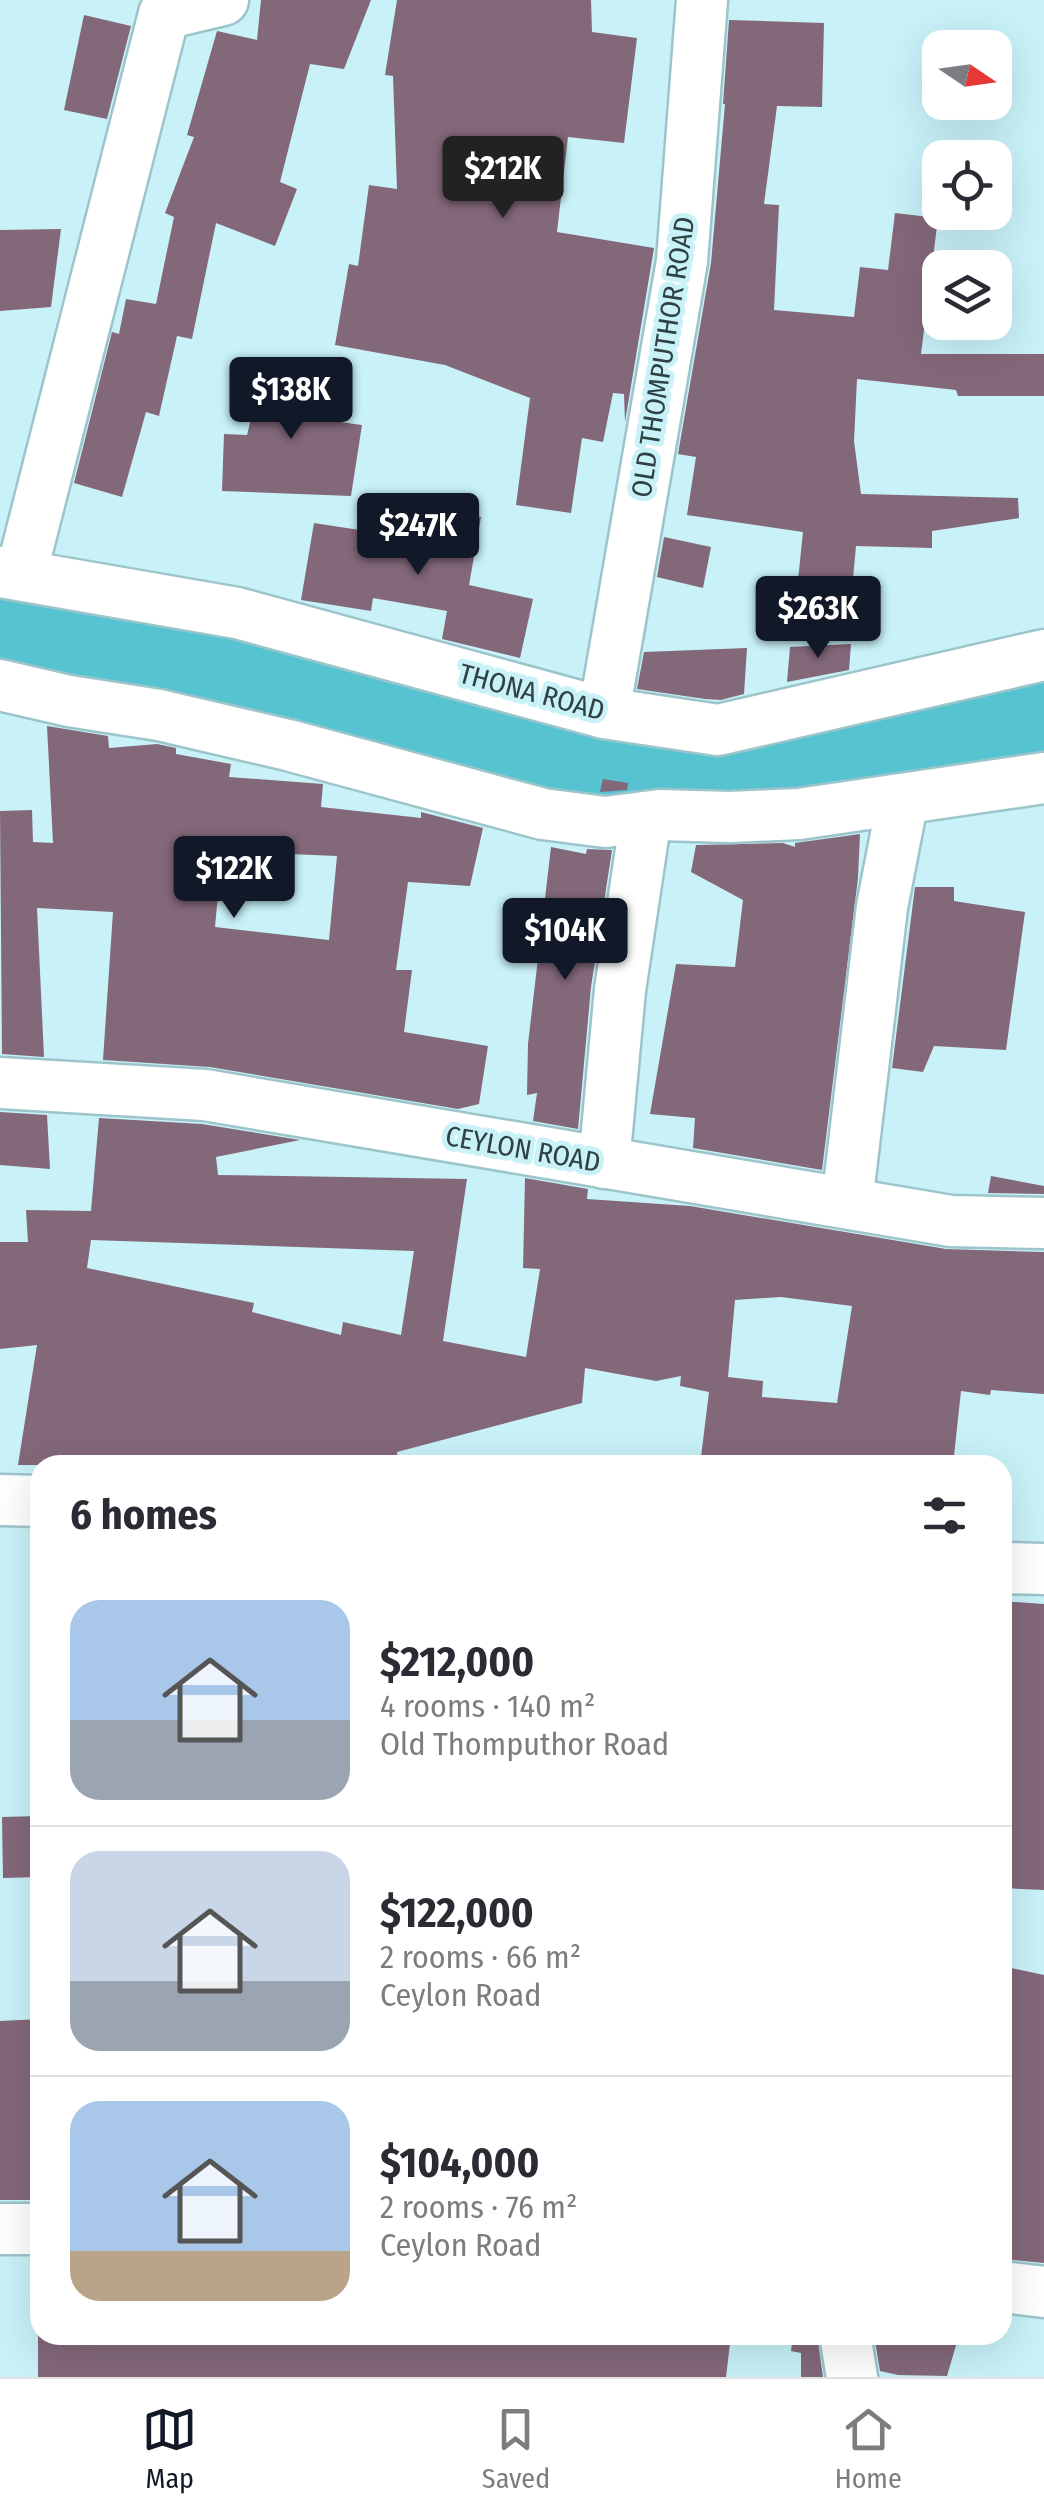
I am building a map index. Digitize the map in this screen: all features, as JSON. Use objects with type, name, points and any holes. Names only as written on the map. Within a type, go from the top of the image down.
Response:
[{"type":"street","name":"THONA ROAD","points":[[223,0],[164,14],[10,572],[237,613],[604,712],[718,730],[1044,655]]},
{"type":"street","name":"OLD THOMPUTHOR ROAD","points":[[604,712],[682,261],[702,0]]},
{"type":"street","points":[[0,685],[69,701],[160,715],[543,814],[605,822],[646,817],[799,814],[1044,778]]},
{"type":"street","points":[[846,1203],[882,908],[903,800]]},
{"type":"street","points":[[604,1162],[620,990],[646,817]]},
{"type":"street","name":"CEYLON ROAD","points":[[0,1083],[205,1095],[952,1220],[1044,1223]]},
{"type":"street","points":[[0,1500],[30,1501]]},
{"type":"street","points":[[1012,1568],[1044,1569]]},
{"type":"street","points":[[0,2229],[30,2230]]},
{"type":"street","points":[[1012,2287],[1044,2292]]},
{"type":"street","points":[[847,2345],[852,2377]]},
{"type":"water","points":[[0,572],[727,728],[1044,654],[1044,778],[660,815],[0,679]]},
{"type":"building","points":[[261,0],[371,0],[344,69],[310,64],[280,182],[297,189],[275,246],[216,223],[192,339],[177,336],[159,416],[146,412],[122,497],[74,483],[112,332],[119,334],[126,299],[156,304],[174,217],[165,213],[194,137],[187,135],[217,31],[257,40]]},
{"type":"building","points":[[397,0],[591,0],[592,32],[637,38],[624,143],[568,137],[557,232],[654,248],[625,422],[624,394],[613,393],[603,442],[582,438],[571,513],[516,505],[530,398],[445,365],[335,345],[349,264],[358,266],[369,185],[397,189],[393,76],[385,75]]},
{"type":"building","points":[[84,15],[131,26],[107,119],[64,110]]},
{"type":"building","points":[[729,20],[824,23],[822,107],[777,106],[764,204],[779,205],[774,310],[854,317],[860,267],[888,270],[895,213],[922,216],[922,230],[936,230],[934,250],[922,250],[921,354],[1044,354],[1044,396],[958,396],[956,390],[857,379],[854,441],[861,494],[1018,498],[1019,518],[932,531],[932,548],[856,546],[849,622],[795,609],[803,532],[687,515],[696,457],[678,454],[711,263]]},
{"type":"building","points":[[61,229],[51,307],[0,311],[0,230]]},
{"type":"building","points":[[265,362],[322,376],[311,418],[362,425],[351,496],[222,491],[224,434],[247,435]]},
{"type":"building","points":[[423,508],[481,517],[469,585],[533,599],[520,658],[442,639],[447,611],[373,598],[371,611],[301,600],[314,523],[418,539]]},
{"type":"building","points":[[664,537],[711,547],[703,588],[657,577]]},
{"type":"building","points":[[851,644],[849,670],[787,682],[790,647]]},
{"type":"building","points":[[747,648],[744,694],[721,700],[637,689],[644,652]]},
{"type":"building","points":[[47,726],[108,736],[109,748],[157,744],[176,748],[176,754],[231,764],[229,777],[323,784],[321,807],[421,818],[421,812],[483,828],[470,886],[408,882],[396,970],[412,970],[404,1032],[488,1046],[479,1104],[458,1109],[210,1067],[103,1060],[113,912],[37,908],[44,1057],[2,1054],[0,811],[32,810],[33,842],[53,843]],"holes":[[[222,851],[337,856],[329,940],[215,927]]]},
{"type":"building","points":[[603,779],[628,783],[627,790],[600,792]]},
{"type":"building","points":[[860,834],[822,1170],[693,1148],[695,1118],[650,1114],[676,964],[735,967],[743,900],[691,872],[696,845],[783,843],[795,847],[795,843]]},
{"type":"building","points":[[551,847],[586,854],[587,849],[612,850],[591,987],[578,1129],[533,1121],[537,1093],[527,1095],[528,1044]]},
{"type":"building","points":[[915,887],[954,887],[954,901],[1025,912],[1006,1050],[934,1046],[923,1072],[892,1068]]},
{"type":"building","points":[[0,1112],[47,1115],[50,1169],[0,1165]]},
{"type":"building","points":[[99,1118],[202,1124],[300,1140],[216,1157],[218,1175],[467,1179],[443,1341],[526,1357],[540,1269],[523,1268],[525,1178],[588,1189],[587,1199],[690,1206],[946,1249],[1044,1252],[1044,1394],[961,1391],[954,1455],[701,1455],[709,1392],[680,1386],[681,1376],[656,1381],[585,1368],[582,1403],[397,1455],[30,1455],[30,1465],[18,1465],[37,1345],[0,1349],[0,1242],[28,1242],[26,1210],[91,1211]],"holes":[[[91,1240],[414,1251],[401,1335],[343,1322],[341,1335],[252,1312],[254,1303],[87,1268]],[[781,1297],[852,1306],[837,1403],[762,1397],[763,1381],[728,1377],[735,1300]]]},
{"type":"building","points":[[991,1176],[1044,1186],[1044,1194],[988,1193]]},
{"type":"building","points":[[1012,1602],[1044,1604],[1044,1890],[1012,1888]]},
{"type":"building","points":[[30,1816],[30,1877],[3,1878],[2,1817]]},
{"type":"building","points":[[1012,1968],[1044,1975],[1044,2263],[1012,2260]]},
{"type":"building","points":[[30,2020],[30,2200],[0,2200],[0,2021]]},
{"type":"building","points":[[38,2345],[730,2345],[726,2377],[38,2377]]},
{"type":"building","points":[[792,2345],[818,2345],[823,2377],[801,2377],[801,2353],[791,2351]]},
{"type":"building","points":[[876,2345],[956,2345],[947,2376],[880,2371]]}]
